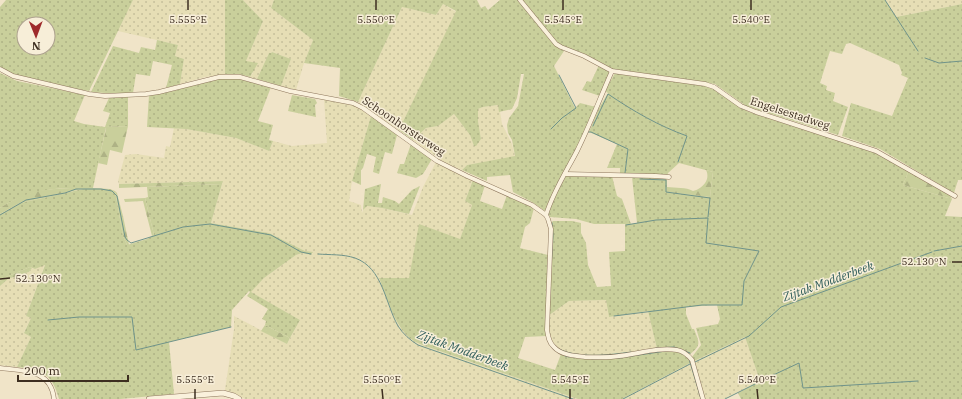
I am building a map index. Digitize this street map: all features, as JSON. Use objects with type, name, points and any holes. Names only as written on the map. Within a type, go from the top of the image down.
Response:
[{"type":"street","name":"Engelsestadweg","points":[[520,0],[556,44],[584,56],[612,71],[705,84],[714,87],[737,104],[756,112],[876,151],[955,196]]},
{"type":"street","name":"Schoonhorsterweg","points":[[0,69],[13,76],[89,94],[130,96],[153,93],[206,80],[232,76],[254,80],[290,92],[353,103],[363,108],[437,161],[467,176],[525,201],[546,215]]},
{"type":"street","points":[[612,71],[592,119],[551,199],[546,215],[551,229],[547,330],[549,341],[559,352],[570,355],[600,358],[618,357],[667,349],[679,350],[685,353],[692,360],[703,399]]},
{"type":"street","points":[[565,174],[669,177]]},
{"type":"street","points":[[0,368],[37,374],[49,383],[54,399]]},
{"type":"street","points":[[149,399],[223,393],[239,399]]},
{"type":"shaded area","points":[[133,0],[225,0],[225,74],[205,77],[180,84],[184,59],[175,56],[178,45],[118,31]]},
{"type":"shaded area","points":[[243,0],[274,0],[271,8],[313,40],[296,90],[281,86],[291,59],[272,52],[269,53],[257,79],[250,77],[253,73],[246,61],[263,21]]},
{"type":"shaded area","points":[[885,0],[962,0],[962,4],[896,17]]},
{"type":"shaded area","points":[[443,4],[456,12],[399,130],[358,102],[402,7],[436,15]]},
{"type":"shaded area","points":[[324,99],[345,102],[361,108],[371,116],[352,181],[349,201],[361,205],[362,213],[364,208],[367,206],[412,215],[423,187],[436,162],[473,180],[465,201],[472,205],[460,239],[409,278],[379,278],[399,326],[406,334],[419,344],[578,399],[245,399],[225,390],[234,329],[234,316],[287,344],[300,320],[250,292],[264,278],[296,255],[302,253],[311,255],[313,253],[305,251],[269,233],[211,223],[223,181],[119,184],[118,181],[125,155],[136,154],[164,158],[166,146],[170,147],[174,128],[236,138],[269,151],[273,141],[292,146],[327,143]]},
{"type":"shaded area","points":[[499,105],[502,124],[512,144],[515,157],[467,165],[462,170],[447,164],[413,140],[426,128],[438,126],[454,114],[470,135],[474,146],[481,139],[478,109]]},
{"type":"shaded area","points":[[45,264],[26,316],[31,318],[24,332],[31,337],[17,367],[0,365],[0,286],[8,279],[29,272],[32,268],[35,269]]},
{"type":"shaded area","points":[[606,300],[609,317],[648,311],[657,349],[619,355],[588,356],[564,353],[554,346],[548,334],[548,316],[569,301]]},
{"type":"shaded area","points":[[745,337],[760,381],[724,399],[704,399],[694,361]]},
{"type":"shaded area","points":[[692,362],[702,399],[622,399],[638,391]]},
{"type":"green space","points":[[6,0],[133,0],[89,91],[32,81],[0,68],[0,7]]},
{"type":"green space","points":[[225,0],[243,0],[263,21],[246,61],[258,63],[250,77],[239,74],[225,74]]},
{"type":"green space","points":[[274,0],[477,0],[481,8],[485,6],[488,10],[500,0],[519,0],[556,44],[564,51],[554,66],[575,108],[580,103],[596,107],[545,211],[513,192],[510,175],[487,177],[487,181],[462,170],[467,165],[515,156],[507,125],[509,118],[518,106],[524,74],[521,74],[517,98],[512,109],[499,112],[498,105],[478,109],[481,139],[476,146],[474,146],[470,135],[454,114],[438,126],[426,128],[413,140],[399,130],[456,11],[443,4],[436,15],[402,7],[358,102],[339,96],[340,68],[304,63],[313,40],[271,8]]},
{"type":"green space","points":[[522,0],[885,0],[896,17],[962,4],[962,180],[958,180],[954,193],[880,149],[842,136],[851,103],[892,116],[908,78],[901,75],[902,73],[899,65],[850,43],[846,44],[842,54],[830,51],[820,83],[827,86],[826,90],[835,93],[833,101],[848,107],[838,135],[746,106],[715,84],[615,70],[582,53],[559,45]]},
{"type":"green space","points":[[157,40],[178,45],[175,56],[184,59],[180,84],[166,88],[172,65],[153,61],[150,76],[136,74],[133,93],[91,92],[113,46],[139,53],[141,47],[155,50]]},
{"type":"green space","points":[[272,52],[291,59],[281,86],[257,79],[269,53]]},
{"type":"green space","points":[[599,65],[609,70],[610,73],[600,96],[582,90],[587,81],[591,82]]},
{"type":"green space","points":[[0,73],[17,81],[85,95],[74,121],[84,124],[105,127],[110,113],[103,111],[109,98],[128,97],[128,126],[106,127],[93,188],[110,189],[115,191],[123,236],[127,245],[147,239],[154,235],[145,198],[148,197],[147,187],[222,184],[211,223],[269,233],[305,251],[313,252],[311,255],[302,253],[296,255],[264,278],[251,292],[300,320],[290,338],[265,325],[266,321],[262,319],[268,309],[247,296],[250,292],[249,291],[232,310],[231,327],[169,342],[174,394],[120,399],[59,399],[53,383],[45,374],[17,367],[31,337],[24,333],[31,318],[26,316],[45,265],[35,269],[30,267],[0,281],[0,214],[20,203],[83,189],[61,188],[40,191],[19,198],[0,208]]},
{"type":"green space","points":[[615,73],[710,85],[741,108],[749,112],[873,150],[909,170],[903,185],[952,199],[945,216],[962,217],[962,399],[741,399],[738,393],[760,381],[745,337],[694,361],[692,357],[701,345],[696,328],[718,324],[720,319],[717,305],[686,307],[686,314],[692,329],[694,329],[698,343],[698,346],[690,354],[657,349],[648,311],[609,317],[606,300],[569,301],[548,316],[551,223],[553,221],[572,221],[581,223],[581,233],[586,243],[588,265],[597,287],[611,286],[609,252],[625,251],[625,224],[594,224],[576,219],[550,217],[548,214],[550,205],[566,176],[612,176],[617,196],[622,199],[631,224],[637,223],[632,177],[667,179],[667,192],[710,197],[713,172],[679,163],[668,173],[667,176],[620,174],[620,168],[607,168],[617,144],[589,132],[599,108],[608,93],[605,91]]},
{"type":"green space","points":[[232,77],[271,87],[258,121],[273,125],[269,140],[273,141],[269,151],[236,138],[186,129],[147,127],[149,95],[173,91],[211,80]]},
{"type":"green space","points":[[292,95],[315,99],[317,103],[315,105],[316,117],[288,111]]},
{"type":"green space","points":[[371,116],[397,135],[392,154],[385,152],[379,174],[373,172],[376,157],[367,154],[361,170],[361,185],[352,181]]},
{"type":"green space","points":[[128,126],[122,153],[110,150],[107,165],[98,163],[106,129],[105,127]]},
{"type":"green space","points":[[411,144],[432,159],[423,174],[416,178],[397,173],[400,164],[404,164]]},
{"type":"green space","points":[[706,170],[713,172],[710,197],[666,192],[667,187],[684,188],[693,191],[700,188],[706,181]]},
{"type":"green space","points":[[909,170],[949,193],[952,199],[903,185]]},
{"type":"green space","points":[[473,180],[485,185],[480,201],[502,209],[507,195],[534,208],[530,223],[525,227],[520,248],[548,255],[546,336],[525,337],[518,358],[555,370],[561,354],[600,359],[674,350],[684,354],[692,362],[622,399],[578,399],[424,346],[407,336],[392,312],[379,278],[409,278],[419,224],[460,239],[472,205],[465,201]]},
{"type":"green space","points":[[223,181],[222,184],[119,188],[119,184]]},
{"type":"green space","points":[[381,184],[378,203],[382,203],[383,197],[399,204],[412,190],[420,186],[409,214],[367,206],[363,210],[365,189]]},
{"type":"green space","points":[[86,188],[20,203],[0,214],[0,208],[26,194],[43,190]]},
{"type":"green space","points":[[115,191],[117,193],[123,216],[129,245],[127,245],[123,236]]},
{"type":"green space","points":[[145,198],[154,235],[152,236],[143,201],[125,202],[124,199]]},
{"type":"green space","points":[[30,267],[32,268],[29,272],[8,279],[0,286],[0,281],[6,277]]},
{"type":"green space","points":[[265,325],[290,338],[287,344],[261,331]]},
{"type":"waterway","points":[[885,0],[918,51]]},
{"type":"waterway","points":[[925,58],[939,63],[962,61]]},
{"type":"waterway","points":[[551,129],[562,118],[576,108],[559,75]]},
{"type":"waterway","points":[[593,126],[608,94],[646,118],[687,136],[678,162]]},
{"type":"waterway","points":[[588,132],[628,149],[625,173]]},
{"type":"waterway","points":[[640,179],[666,180],[666,192],[710,198],[708,217]]},
{"type":"waterway","name":"Zijtak Modderbeek","points":[[0,215],[26,200],[65,193],[76,189],[101,189],[112,191],[117,196],[125,237],[131,243],[183,227],[210,224],[271,235],[301,252],[311,254]]},
{"type":"waterway","points":[[614,316],[702,305],[742,305],[744,281],[759,251],[706,243],[708,218],[656,220],[626,225]]},
{"type":"waterway","points":[[551,269],[553,236],[552,223]]},
{"type":"waterway","name":"Zijtak Modderbeek","points":[[934,251],[962,246]]},
{"type":"waterway","name":"Zijtak Modderbeek","points":[[695,362],[749,336],[781,307],[932,252]]},
{"type":"waterway","name":"Zijtak Modderbeek","points":[[318,254],[355,258],[372,270],[382,287],[398,326],[407,337],[418,345],[573,399]]},
{"type":"waterway","points":[[48,320],[79,317],[132,317],[136,350],[231,327]]},
{"type":"waterway","points":[[656,348],[674,347],[690,353]]},
{"type":"waterway","points":[[559,349],[585,355],[604,355],[631,352]]},
{"type":"waterway","points":[[592,359],[619,358],[666,351]]},
{"type":"waterway","points":[[565,356],[569,357]]},
{"type":"waterway","points":[[689,359],[701,399]]},
{"type":"waterway","points":[[725,399],[799,363],[803,388],[918,381]]},
{"type":"waterway","name":"Zijtak Modderbeek","points":[[623,399],[690,364]]}]
